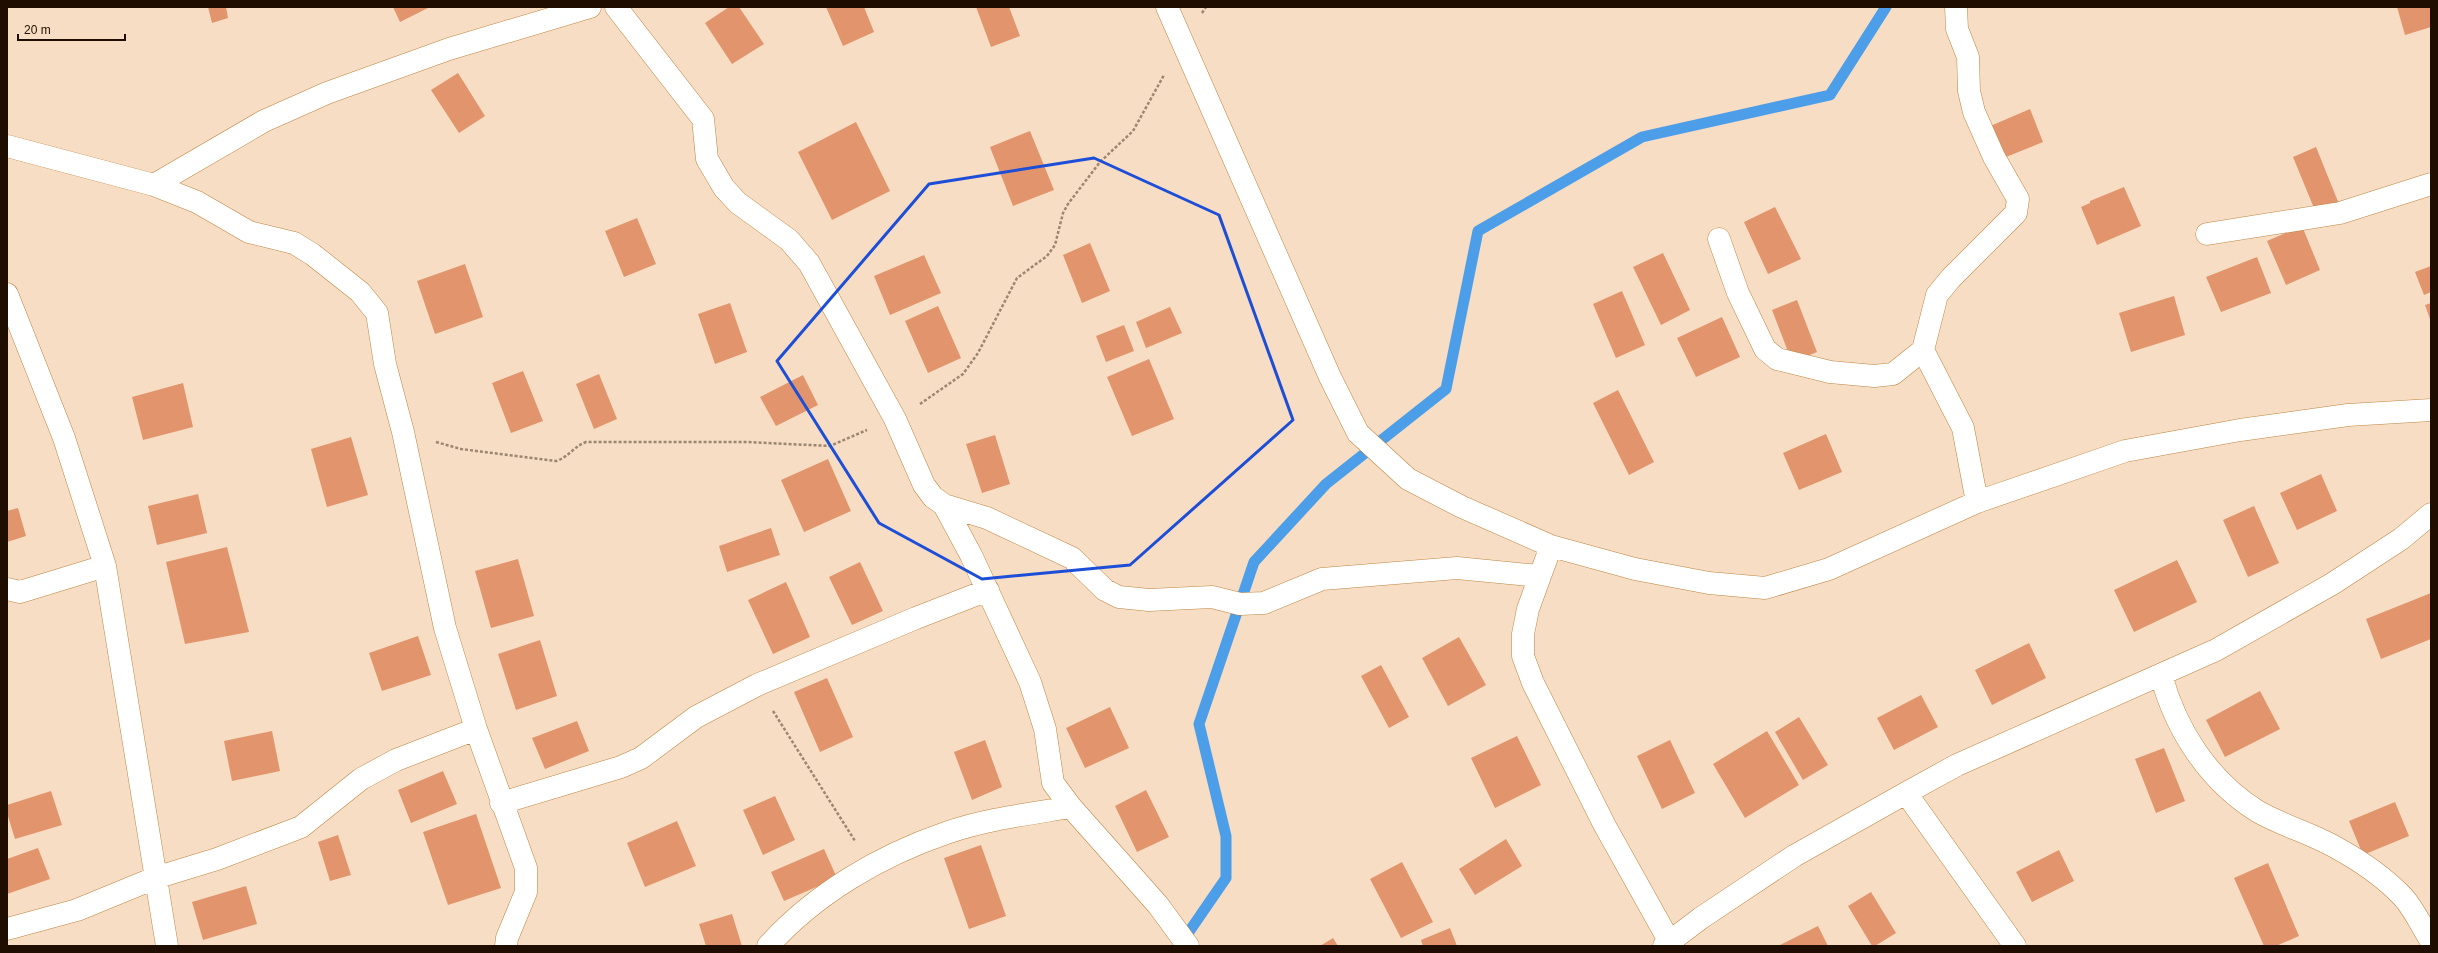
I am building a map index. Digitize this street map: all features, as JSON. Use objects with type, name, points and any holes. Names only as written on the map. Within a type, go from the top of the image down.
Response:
[{"type":"street","points":[[154,185],[264,120],[327,93],[449,49],[590,7]]},
{"type":"street","points":[[616,7],[703,119],[707,159],[724,188],[738,203],[789,240],[809,263],[895,419],[924,485],[933,497],[944,505],[987,518],[1072,558],[1105,590],[1119,596],[1149,600],[1212,597],[1240,604],[1264,603],[1322,579],[1457,568],[1539,576]]},
{"type":"street","points":[[1167,7],[1242,173],[1327,370],[1358,433],[1408,479],[1462,507],[1551,546],[1635,569],[1709,583],[1766,588],[1829,570],[1977,502],[2125,451],[2240,430],[2348,415],[2431,410]]},
{"type":"street","points":[[1719,239],[1738,293],[1765,349],[1777,359],[1830,372],[1874,376],[1893,374],[1923,350],[1937,295],[1951,278],[2016,213],[2018,199],[1994,157],[1974,112],[1969,91],[1968,57],[1957,29],[1956,7]]},
{"type":"street","points":[[7,146],[154,185],[196,202],[248,232],[294,243],[312,254],[360,292],[377,313],[385,364],[403,432],[445,628],[476,729],[490,763],[501,803],[526,868],[526,892],[507,938],[506,946]]},
{"type":"street","points":[[2208,234],[2340,213],[2431,184]]},
{"type":"street","points":[[7,294],[64,438],[105,566],[167,946]]},
{"type":"street","points":[[1923,350],[1963,428],[1977,502]]},
{"type":"street","points":[[944,505],[988,590],[1030,682],[1045,729],[1053,783],[1070,807],[1158,905],[1188,946]]},
{"type":"street","points":[[1551,546],[1528,609],[1523,634],[1523,656],[1533,683],[1605,826],[1669,944],[1701,918],[1794,856],[1957,765],[2216,650],[2332,584],[2401,539],[2431,514]]},
{"type":"street","points":[[7,589],[20,592],[105,566]]},
{"type":"street","points":[[501,803],[621,767],[641,758],[696,717],[757,685],[916,618],[988,590]]},
{"type":"street","points":[[2161,675],[2169,704],[2184,733],[2200,758],[2221,782],[2257,811],[2335,847],[2383,879],[2404,898],[2431,941]]},
{"type":"street","points":[[7,929],[77,910],[155,878],[217,859],[301,827],[361,779],[396,760],[476,729]]},
{"type":"street","points":[[1906,793],[2015,946]]},
{"type":"street","points":[[768,946],[781,931],[820,897],[871,866],[946,833],[999,819],[1070,807]]},
{"type":"path","points":[[403,432],[461,449],[556,461],[566,458],[577,445],[586,442],[747,442],[830,446],[895,419],[963,374],[978,353],[1017,278],[1047,256],[1055,245],[1063,213],[1074,194],[1100,162],[1133,131],[1206,7]]},
{"type":"path","points":[[757,685],[813,777],[871,866]]},
{"type":"highlighted area","points":[[1094,158],[1219,215],[1293,420],[1130,565],[982,579],[879,523],[777,361],[929,184]]},
{"type":"building","points":[[208,7],[226,7],[228,18],[212,23]]},
{"type":"building","points":[[393,7],[430,7],[400,22]]},
{"type":"building","points":[[729,7],[739,7],[764,44],[732,64],[705,23]]},
{"type":"building","points":[[826,7],[864,7],[874,32],[843,46]]},
{"type":"building","points":[[976,7],[1009,7],[1020,36],[991,47]]},
{"type":"building","points":[[2397,7],[2431,7],[2431,27],[2405,35]]},
{"type":"building","points":[[458,73],[485,116],[459,133],[431,90]]},
{"type":"building","points":[[2030,109],[2043,142],[2001,159],[1988,127]]},
{"type":"building","points":[[856,122],[890,191],[832,220],[798,152]]},
{"type":"building","points":[[1030,131],[1054,190],[1013,206],[990,147]]},
{"type":"building","points":[[2316,147],[2339,204],[2316,213],[2293,157]]},
{"type":"building","points":[[2124,187],[2141,226],[2097,245],[2081,207],[2090,203],[2090,201]]},
{"type":"building","points":[[1775,207],[1801,259],[1768,274],[1744,222]]},
{"type":"building","points":[[637,218],[656,264],[624,277],[605,231]]},
{"type":"building","points":[[2302,226],[2320,270],[2286,285],[2267,241]]},
{"type":"building","points":[[1090,243],[1110,291],[1082,303],[1063,255]]},
{"type":"building","points":[[1663,253],[1690,310],[1661,325],[1633,267]]},
{"type":"building","points":[[924,255],[941,293],[890,315],[874,276]]},
{"type":"building","points":[[2257,257],[2271,293],[2221,312],[2206,277]]},
{"type":"building","points":[[465,264],[483,317],[435,334],[417,281]]},
{"type":"building","points":[[2431,266],[2431,292],[2424,295],[2415,272]]},
{"type":"building","points":[[1622,291],[1645,345],[1616,358],[1593,304]]},
{"type":"building","points":[[2174,296],[2185,335],[2131,352],[2119,313]]},
{"type":"building","points":[[1797,300],[1817,352],[1792,362],[1772,310]]},
{"type":"building","points":[[730,303],[747,352],[715,364],[698,314]]},
{"type":"building","points":[[2431,303],[2431,322],[2425,305]]},
{"type":"building","points":[[938,306],[961,358],[928,373],[905,321]]},
{"type":"building","points":[[1170,307],[1182,333],[1146,348],[1136,322]]},
{"type":"building","points":[[1722,317],[1740,357],[1696,377],[1677,338]]},
{"type":"building","points":[[1124,325],[1134,351],[1106,362],[1096,336]]},
{"type":"building","points":[[1149,359],[1174,419],[1132,436],[1107,377]]},
{"type":"building","points":[[523,371],[543,421],[511,433],[492,383]]},
{"type":"building","points":[[599,374],[617,419],[594,429],[576,384]]},
{"type":"building","points":[[803,375],[818,405],[776,426],[760,397]]},
{"type":"building","points":[[183,383],[193,427],[143,440],[132,397]]},
{"type":"building","points":[[1618,390],[1654,462],[1629,475],[1593,403]]},
{"type":"building","points":[[1826,434],[1842,472],[1799,490],[1783,453]]},
{"type":"building","points":[[995,435],[1010,484],[982,493],[966,444]]},
{"type":"building","points":[[351,437],[368,495],[327,507],[311,449]]},
{"type":"building","points":[[828,459],[851,511],[804,532],[781,480]]},
{"type":"building","points":[[2321,474],[2337,511],[2297,530],[2280,493]]},
{"type":"building","points":[[198,494],[207,533],[157,545],[148,506]]},
{"type":"building","points":[[2254,506],[2279,563],[2248,577],[2223,520]]},
{"type":"building","points":[[18,508],[26,536],[7,542],[7,511]]},
{"type":"building","points":[[771,528],[780,555],[727,572],[719,546]]},
{"type":"building","points":[[227,547],[249,632],[185,644],[166,562]]},
{"type":"building","points":[[518,559],[534,616],[491,628],[475,571]]},
{"type":"building","points":[[2177,560],[2197,602],[2134,632],[2114,590]]},
{"type":"building","points":[[860,562],[883,611],[852,625],[829,577]]},
{"type":"building","points":[[786,582],[810,637],[773,654],[748,600]]},
{"type":"building","points":[[2431,593],[2431,639],[2381,659],[2366,619]]},
{"type":"building","points":[[418,636],[431,675],[382,691],[369,653]]},
{"type":"building","points":[[1459,637],[1486,685],[1448,706],[1422,658]]},
{"type":"building","points":[[540,640],[557,696],[516,710],[498,654]]},
{"type":"building","points":[[2029,643],[2046,678],[1992,705],[1975,670]]},
{"type":"building","points":[[1381,665],[1409,717],[1389,728],[1361,676]]},
{"type":"building","points":[[827,678],[853,737],[820,752],[794,692]]},
{"type":"building","points":[[2260,691],[2280,729],[2225,757],[2206,720]]},
{"type":"building","points":[[1921,695],[1938,727],[1894,750],[1877,718]]},
{"type":"building","points":[[1110,707],[1129,748],[1085,768],[1066,728]]},
{"type":"building","points":[[1799,717],[1828,765],[1803,780],[1775,732]]},
{"type":"building","points":[[577,721],[589,751],[545,769],[532,738]]},
{"type":"building","points":[[272,731],[280,771],[232,781],[224,741]]},
{"type":"building","points":[[1767,731],[1799,785],[1745,818],[1713,764]]},
{"type":"building","points":[[1517,736],[1541,785],[1495,808],[1471,758]]},
{"type":"building","points":[[985,740],[1002,787],[972,800],[954,752]]},
{"type":"building","points":[[1670,740],[1695,793],[1662,809],[1637,756]]},
{"type":"building","points":[[2164,748],[2185,801],[2156,813],[2135,759]]},
{"type":"building","points":[[443,771],[457,804],[411,823],[398,790]]},
{"type":"building","points":[[1146,790],[1169,837],[1137,852],[1115,806]]},
{"type":"building","points":[[51,791],[62,825],[15,839],[7,813],[7,805]]},
{"type":"building","points":[[775,796],[795,840],[763,855],[743,810]]},
{"type":"building","points":[[2395,802],[2409,836],[2363,855],[2349,821]]},
{"type":"building","points":[[476,814],[501,888],[448,905],[423,832]]},
{"type":"building","points":[[677,821],[696,866],[645,887],[627,843]]},
{"type":"building","points":[[338,835],[351,875],[330,881],[318,842]]},
{"type":"building","points":[[1506,839],[1522,866],[1475,895],[1459,869]]},
{"type":"building","points":[[981,845],[1006,916],[969,929],[944,858]]},
{"type":"building","points":[[38,848],[50,879],[7,894],[7,859]]},
{"type":"building","points":[[824,849],[837,878],[784,901],[771,872]]},
{"type":"building","points":[[2059,850],[2074,881],[2032,902],[2016,872]]},
{"type":"building","points":[[1402,862],[1433,922],[1401,938],[1370,879]]},
{"type":"building","points":[[2268,863],[2299,936],[2276,946],[2264,946],[2234,878]]},
{"type":"building","points":[[246,886],[257,924],[203,940],[192,902]]},
{"type":"building","points":[[1871,892],[1896,933],[1875,946],[1872,946],[1848,906]]},
{"type":"building","points":[[732,914],[742,946],[706,946],[699,924]]},
{"type":"building","points":[[1818,926],[1828,946],[1778,946]]},
{"type":"building","points":[[1450,928],[1457,946],[1423,946],[1421,940]]},
{"type":"building","points":[[1333,938],[1338,946],[1320,946]]},
{"type":"waterway","points":[[1182,942],[1226,878],[1226,836],[1199,724],[1254,562],[1326,484],[1446,389],[1478,231],[1642,137],[1830,95],[1886,7]]}]
